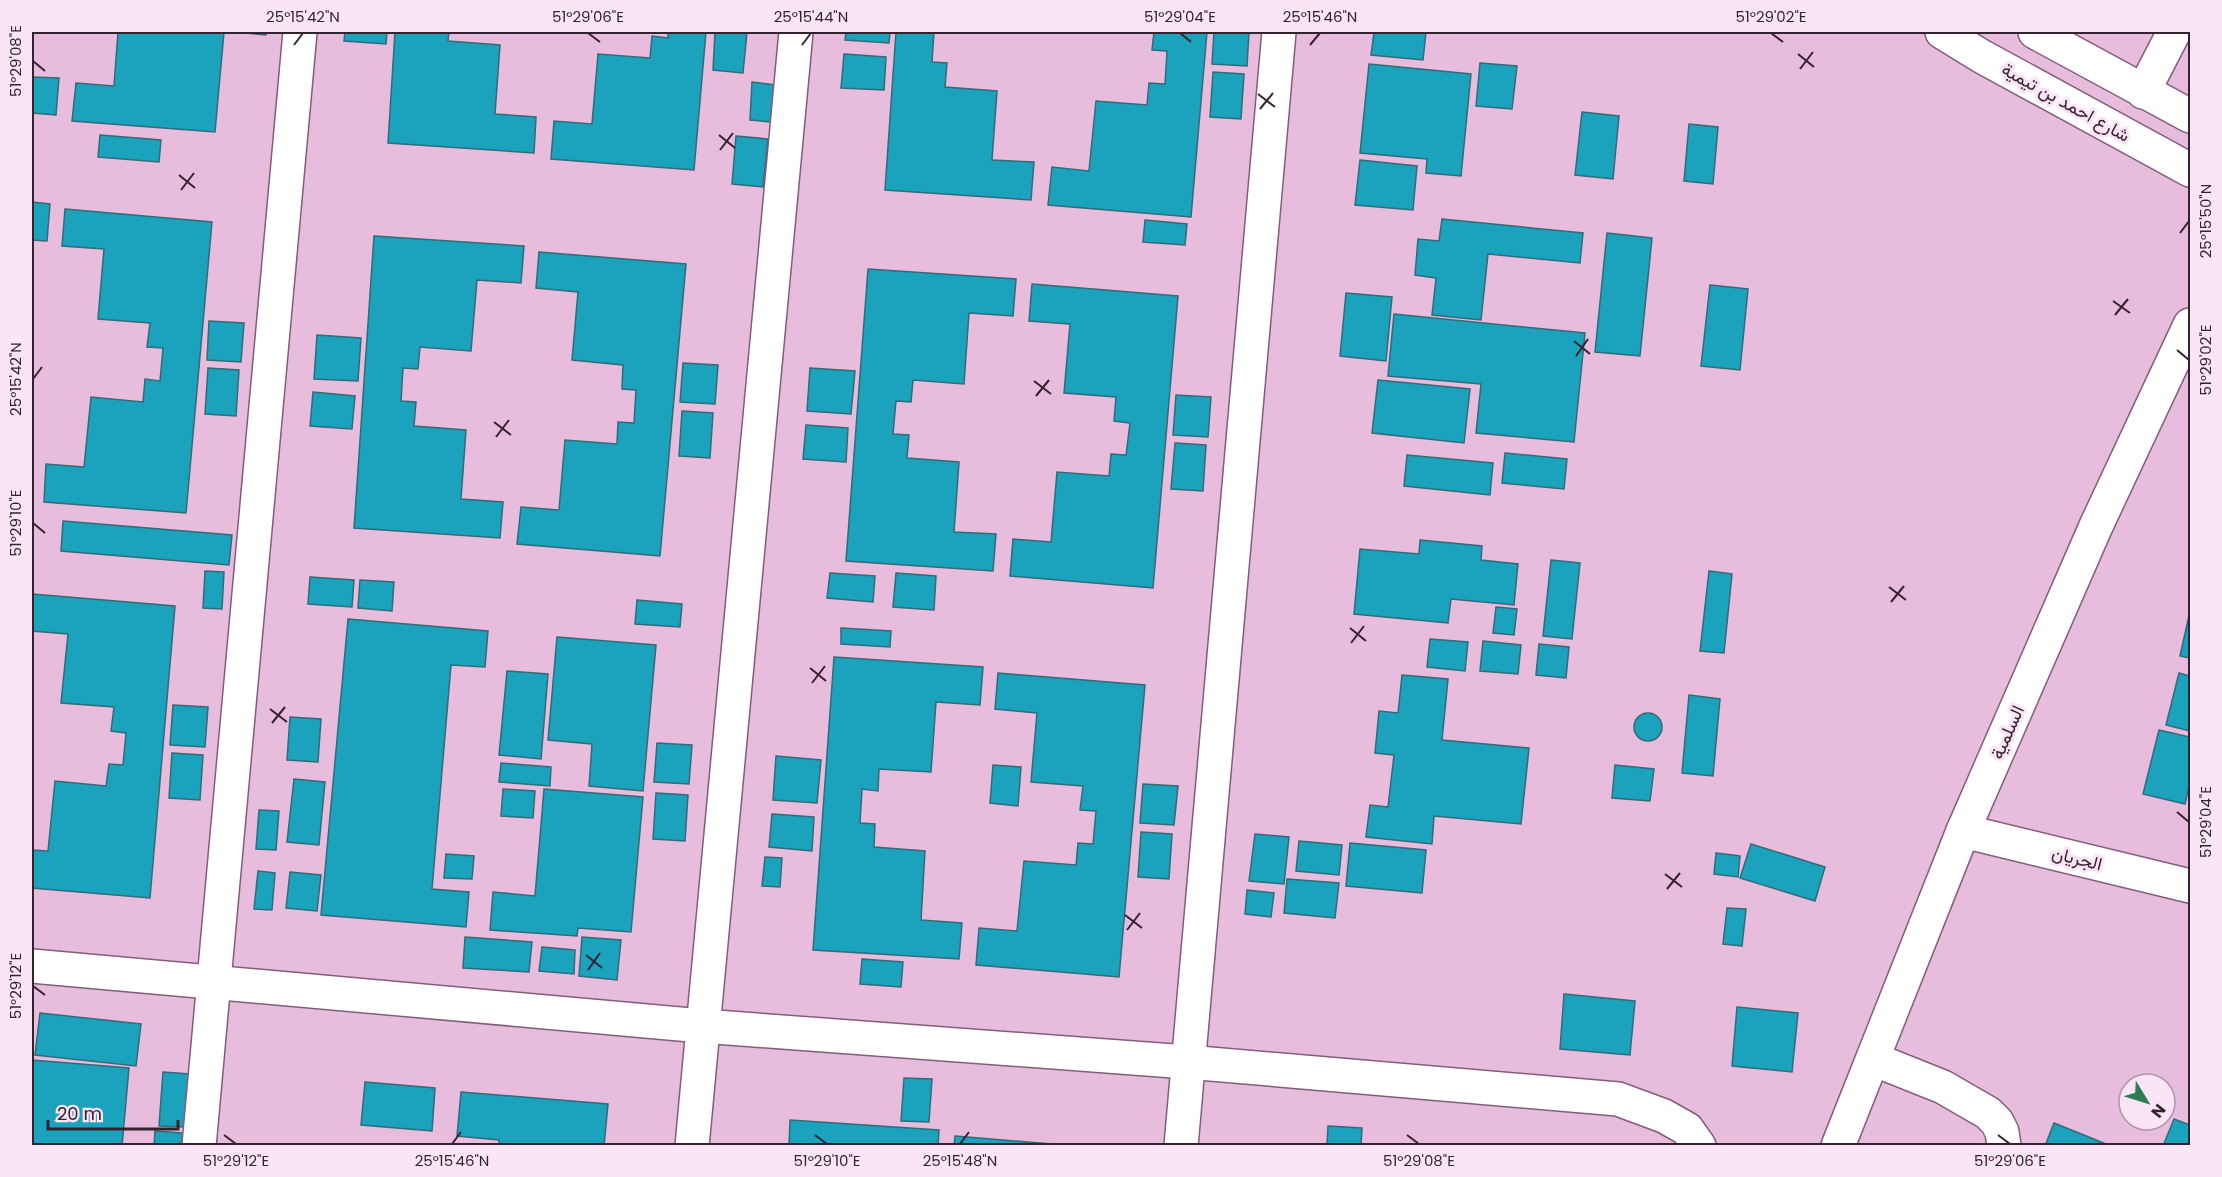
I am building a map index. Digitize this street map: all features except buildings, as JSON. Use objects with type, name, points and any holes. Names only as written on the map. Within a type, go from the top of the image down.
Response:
[{"type":"street","points":[[199,1146],[300,32]]},
{"type":"street","points":[[692,1146],[796,32]]},
{"type":"street","points":[[1181,1146],[1279,32]]},
{"type":"street","name":"شارع احمد بن تيمية","points":[[1942,32],[1981,56],[2190,170]]},
{"type":"street","points":[[2035,32],[2190,116]]},
{"type":"street","points":[[2143,92],[2174,32]]},
{"type":"street","name":"السلمية","points":[[1838,1146],[1964,831],[2096,526],[2190,325]]},
{"type":"street","name":"الجريان","points":[[1964,831],[2190,886]]},
{"type":"street","points":[[32,966],[702,1026],[1187,1062],[1618,1099],[1664,1116],[1687,1129],[1699,1146]]},
{"type":"street","points":[[1873,1059],[1943,1087],[1988,1113],[1997,1122],[2002,1132],[2004,1146]]}]
